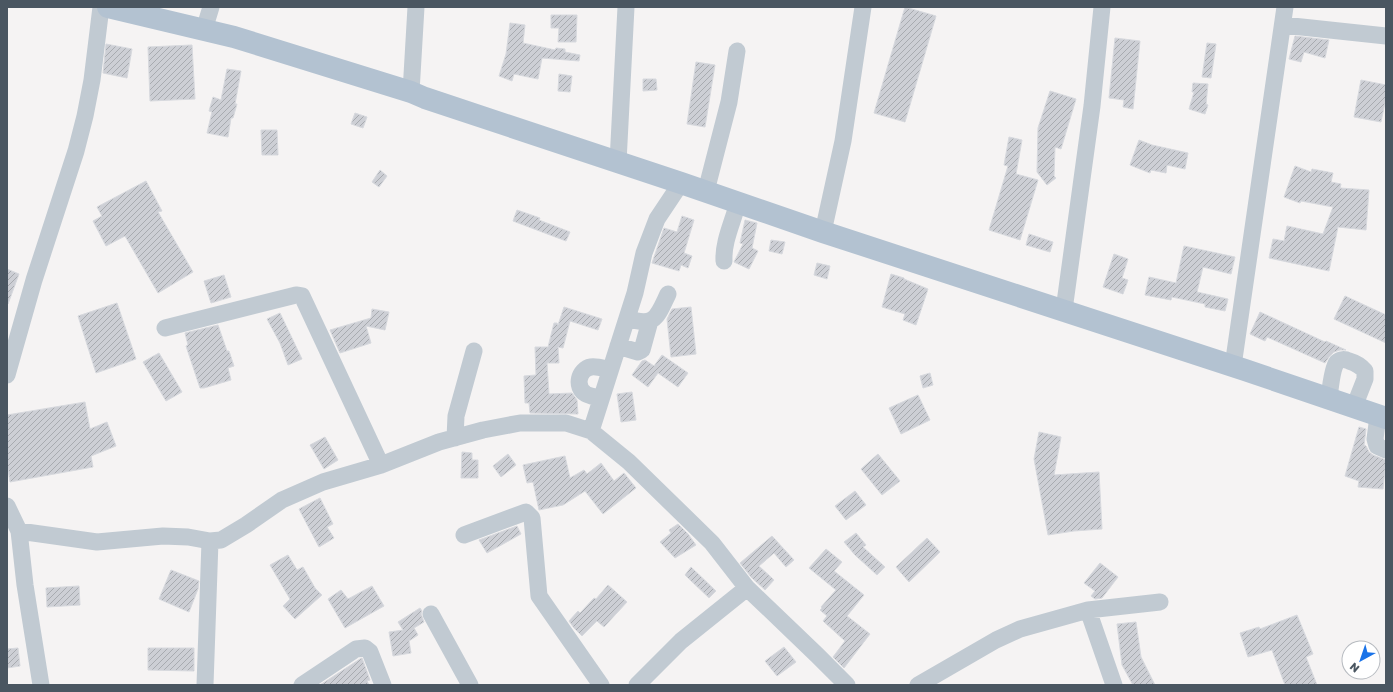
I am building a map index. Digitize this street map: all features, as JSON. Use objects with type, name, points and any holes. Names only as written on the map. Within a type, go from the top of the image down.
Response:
[{"type":"main road","points":[[108,7],[234,38],[411,92],[425,98],[680,182],[823,232],[1064,310],[1382,417]]},
{"type":"street","points":[[7,375],[34,280],[76,150],[85,116],[92,80],[101,7]]},
{"type":"street","points":[[204,30],[211,7]]},
{"type":"street","points":[[411,92],[416,7]]},
{"type":"street","points":[[618,162],[626,7]]},
{"type":"street","points":[[823,232],[843,141],[863,7]]},
{"type":"street","points":[[1064,310],[1092,106],[1102,7]]},
{"type":"street","points":[[1233,366],[1285,7]]},
{"type":"street","points":[[1283,25],[1386,36]]},
{"type":"street","points":[[706,191],[729,102],[737,50]]},
{"type":"street","points":[[591,430],[635,293],[644,253],[657,219],[680,182]]},
{"type":"street","points":[[724,261],[726,240],[738,202]]},
{"type":"street","points":[[627,318],[638,322],[650,321],[656,316],[668,294]]},
{"type":"street","points":[[165,328],[296,295],[302,296],[382,466]]},
{"type":"street","points":[[618,346],[638,352],[642,350],[650,321]]},
{"type":"street","points":[[455,438],[456,416],[474,351]]},
{"type":"street","points":[[1329,398],[1337,362],[1346,360],[1359,364],[1365,370],[1365,379],[1354,407]]},
{"type":"street","points":[[601,399],[586,394],[579,385],[579,378],[585,369],[593,366],[610,370]]},
{"type":"street","points":[[1382,417],[1375,439],[1377,446],[1386,450]]},
{"type":"street","points":[[19,530],[97,542],[163,536],[188,537],[210,541],[221,540],[282,500],[323,482],[382,466],[439,442],[483,430],[520,423],[566,423],[591,430],[629,462],[712,543],[747,588],[846,685]]},
{"type":"street","points":[[7,506],[19,530],[25,585],[41,685]]},
{"type":"street","points":[[464,535],[526,512],[529,514],[532,518],[538,596],[602,685]]},
{"type":"street","points":[[205,685],[210,541]]},
{"type":"street","points":[[636,685],[681,642],[747,588]]},
{"type":"street","points":[[918,685],[996,640],[1020,629],[1088,610],[1160,602]]},
{"type":"street","points":[[1088,610],[1114,685]]},
{"type":"street","points":[[431,614],[470,685]]},
{"type":"street","points":[[302,685],[356,649],[365,648],[370,652],[384,685]]},
{"type":"building","points":[[905,7],[936,16],[905,122],[874,113]]},
{"type":"building","points":[[551,15],[577,15],[576,42],[558,42],[559,28],[551,28]]},
{"type":"building","points":[[510,23],[525,25],[523,43],[555,50],[556,48],[565,49],[565,52],[580,55],[579,61],[542,58],[538,79],[514,74],[512,81],[499,76],[506,54]]},
{"type":"building","points":[[1295,36],[1329,40],[1325,58],[1304,52],[1301,62],[1289,59]]},
{"type":"building","points":[[1115,38],[1140,41],[1133,109],[1123,107],[1124,100],[1109,98]]},
{"type":"building","points":[[1207,43],[1216,44],[1211,78],[1202,77]]},
{"type":"building","points":[[106,44],[132,49],[127,78],[103,73]]},
{"type":"building","points":[[192,45],[195,99],[150,101],[148,47]]},
{"type":"building","points":[[696,62],[715,65],[705,127],[687,124]]},
{"type":"building","points":[[227,69],[241,71],[235,104],[237,104],[233,118],[231,118],[228,137],[207,133],[212,112],[209,111],[213,97],[221,100]]},
{"type":"building","points":[[559,74],[572,76],[570,92],[558,91]]},
{"type":"building","points":[[643,79],[656,79],[657,90],[643,91]]},
{"type":"building","points":[[1361,80],[1386,85],[1386,98],[1381,122],[1354,117]]},
{"type":"building","points":[[1193,83],[1208,84],[1206,104],[1208,105],[1205,114],[1189,109],[1194,92],[1192,92]]},
{"type":"building","points":[[1050,91],[1076,99],[1061,149],[1055,147],[1054,176],[1056,178],[1047,185],[1037,172],[1038,128]]},
{"type":"building","points":[[355,113],[367,117],[363,128],[351,124]]},
{"type":"building","points":[[261,130],[277,130],[278,155],[262,155]]},
{"type":"building","points":[[1009,137],[1022,140],[1016,174],[1038,180],[1020,240],[989,230],[1008,166],[1004,165]]},
{"type":"building","points":[[1139,140],[1152,145],[1188,153],[1185,169],[1167,165],[1166,173],[1151,170],[1150,173],[1130,165]]},
{"type":"building","points":[[1295,166],[1311,172],[1312,169],[1333,173],[1331,182],[1341,184],[1340,188],[1369,190],[1366,230],[1338,227],[1329,271],[1269,258],[1273,239],[1284,241],[1287,226],[1323,234],[1333,207],[1301,201],[1300,203],[1284,197]]},
{"type":"building","points":[[380,170],[387,176],[379,187],[372,182]]},
{"type":"building","points":[[146,181],[162,211],[158,212],[193,272],[158,293],[125,236],[106,246],[93,221],[102,216],[97,207]]},
{"type":"building","points":[[517,210],[540,218],[539,220],[570,232],[566,241],[513,221]]},
{"type":"building","points":[[682,216],[694,220],[684,253],[692,256],[688,268],[681,265],[679,271],[652,263],[664,228],[677,232]]},
{"type":"building","points":[[745,220],[757,223],[752,248],[758,251],[749,269],[734,262],[743,244],[740,243]]},
{"type":"building","points":[[1029,234],[1053,242],[1050,252],[1026,245]]},
{"type":"building","points":[[771,240],[785,242],[782,254],[769,251]]},
{"type":"building","points":[[1184,246],[1235,257],[1231,274],[1203,267],[1197,292],[1228,299],[1225,311],[1205,307],[1205,304],[1172,297],[1171,300],[1145,295],[1149,277],[1176,283]]},
{"type":"building","points":[[1114,254],[1128,259],[1122,278],[1128,280],[1123,294],[1103,287]]},
{"type":"building","points":[[817,263],[830,266],[827,279],[814,275]]},
{"type":"building","points":[[7,269],[19,274],[8,304],[7,303]]},
{"type":"building","points":[[891,274],[928,289],[916,325],[903,320],[905,314],[882,307]]},
{"type":"building","points":[[224,275],[231,297],[211,303],[204,281]]},
{"type":"building","points":[[1345,296],[1386,315],[1386,343],[1334,319]]},
{"type":"building","points":[[117,303],[136,359],[96,373],[78,316]]},
{"type":"building","points":[[564,307],[602,319],[598,330],[570,321],[563,348],[558,347],[559,363],[547,363],[549,394],[572,393],[577,400],[578,414],[530,413],[529,403],[525,403],[524,376],[536,375],[535,347],[548,347],[554,323],[557,323],[558,325]]},
{"type":"building","points":[[691,307],[696,354],[671,357],[667,319],[672,309]]},
{"type":"building","points":[[372,309],[389,312],[385,330],[366,326],[371,343],[340,353],[330,330],[371,318]]},
{"type":"building","points":[[1260,312],[1346,350],[1334,352],[1325,363],[1267,337],[1265,341],[1250,334]]},
{"type":"building","points":[[280,313],[302,359],[288,365],[280,343],[267,319]]},
{"type":"building","points":[[218,325],[234,366],[228,368],[231,380],[200,388],[186,346],[188,345],[185,333]]},
{"type":"building","points":[[159,353],[182,392],[166,401],[143,362]]},
{"type":"building","points":[[662,355],[688,373],[678,387],[658,373],[648,387],[632,375],[642,361],[645,360],[654,366]]},
{"type":"building","points":[[930,373],[933,385],[923,388],[920,376]]},
{"type":"building","points":[[632,392],[636,420],[621,422],[617,394]]},
{"type":"building","points":[[918,395],[930,420],[901,434],[889,408]]},
{"type":"building","points":[[85,402],[90,429],[107,422],[116,446],[91,456],[93,467],[10,482],[7,464],[7,415]]},
{"type":"building","points":[[1359,427],[1366,429],[1364,445],[1369,452],[1386,460],[1383,489],[1358,487],[1359,481],[1345,476]]},
{"type":"building","points":[[1039,432],[1061,437],[1054,475],[1099,472],[1102,529],[1048,535],[1034,459]]},
{"type":"building","points":[[325,437],[338,460],[324,469],[310,445]]},
{"type":"building","points":[[462,452],[472,453],[472,460],[478,460],[478,478],[461,478]]},
{"type":"building","points":[[508,454],[516,465],[501,477],[493,466]]},
{"type":"building","points":[[878,454],[900,481],[882,495],[861,469]]},
{"type":"building","points":[[565,456],[570,478],[584,470],[587,474],[601,463],[614,481],[624,473],[636,488],[603,514],[585,491],[563,505],[539,510],[533,482],[527,483],[523,465]]},
{"type":"building","points":[[855,491],[866,505],[846,520],[835,506]]},
{"type":"building","points":[[320,498],[333,524],[327,527],[334,538],[319,547],[299,509]]},
{"type":"building","points":[[678,524],[696,545],[675,558],[660,542],[671,533],[669,530]]},
{"type":"building","points":[[517,526],[521,534],[487,553],[479,540]]},
{"type":"building","points":[[856,533],[866,545],[863,547],[885,567],[877,575],[855,555],[844,542]]},
{"type":"building","points":[[772,536],[794,560],[786,567],[774,553],[759,566],[774,580],[765,590],[751,577],[740,563]]},
{"type":"building","points":[[927,538],[940,552],[909,582],[896,567]]},
{"type":"building","points":[[826,549],[842,562],[834,571],[864,595],[847,616],[870,634],[844,668],[833,657],[845,641],[823,621],[827,616],[820,610],[836,590],[809,568]]},
{"type":"building","points":[[288,555],[297,570],[303,567],[315,588],[322,595],[295,619],[283,606],[290,599],[270,565]]},
{"type":"building","points":[[1100,563],[1118,577],[1102,598],[1095,599],[1091,596],[1095,591],[1084,583]]},
{"type":"building","points":[[691,567],[716,591],[709,598],[685,575]]},
{"type":"building","points":[[171,570],[199,581],[198,589],[189,612],[159,599]]},
{"type":"building","points":[[608,585],[627,602],[604,627],[597,621],[582,636],[569,621],[578,611],[580,613],[594,598],[596,599]]},
{"type":"building","points":[[79,586],[80,605],[47,607],[46,588]]},
{"type":"building","points":[[372,586],[384,606],[345,628],[328,599],[341,590],[348,599]]},
{"type":"building","points":[[420,608],[424,622],[414,628],[418,635],[409,641],[411,653],[393,656],[389,632],[403,630],[398,622]]},
{"type":"building","points":[[1297,615],[1313,654],[1306,657],[1317,685],[1285,685],[1272,650],[1248,657],[1240,633],[1259,627],[1260,629]]},
{"type":"building","points":[[1136,622],[1141,657],[1155,685],[1133,685],[1122,665],[1117,624]]},
{"type":"building","points":[[784,647],[796,662],[777,676],[765,661]]},
{"type":"building","points":[[18,648],[20,666],[7,668],[7,649]]},
{"type":"building","points":[[148,648],[194,648],[194,671],[148,670]]},
{"type":"building","points":[[362,658],[370,680],[367,681],[369,685],[320,685],[360,659]]}]
